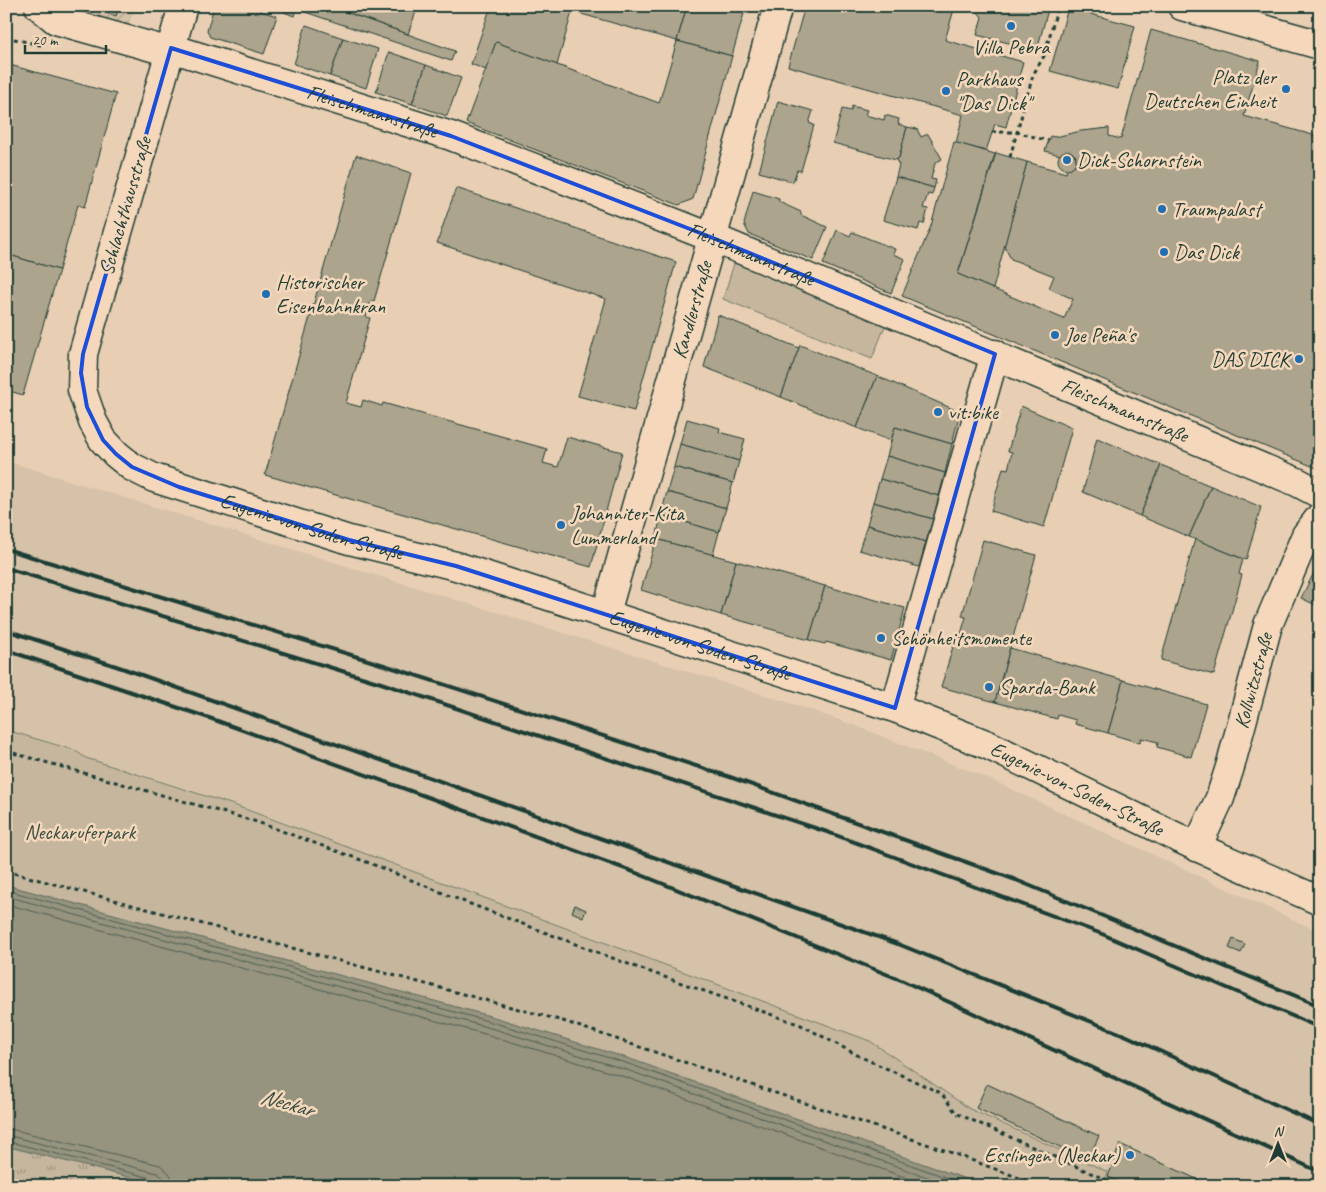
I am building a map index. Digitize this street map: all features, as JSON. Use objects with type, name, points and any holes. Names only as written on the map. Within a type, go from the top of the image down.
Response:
[{"type":"street","name":"Fleischmannstraße","points":[[39,6],[56,20],[170,50],[451,136],[713,238],[995,354],[1297,482],[1320,494]]},
{"type":"street","name":"Schlachthausstraße","points":[[87,407],[81,373],[86,336],[183,6]]},
{"type":"street","name":"Kandlerstraße","points":[[606,613],[778,6]]},
{"type":"street","points":[[1182,6],[1320,45]]},
{"type":"street","points":[[895,708],[995,354]]},
{"type":"street","name":"Eugenie-von-Soden-Straße","points":[[87,407],[103,440],[116,454],[132,467],[154,478],[349,540],[456,566],[895,708],[988,745],[1197,847],[1320,901]]},
{"type":"street","name":"Kollwitzstraße","points":[[1197,847],[1220,798],[1268,625],[1306,535],[1320,517]]},
{"type":"path","points":[[1010,157],[1033,75],[1044,56],[1058,6]]},
{"type":"path","points":[[992,132],[1017,132],[1048,140]]},
{"type":"path","points":[[6,751],[257,822],[372,864],[465,902],[636,966],[801,1025],[869,1060],[941,1093],[956,1113],[1120,1186]]},
{"type":"path","points":[[6,871],[563,1021],[944,1150],[1041,1186]]},
{"type":"highlighted area","points":[[171,48],[451,136],[713,238],[995,354],[895,708],[456,566],[349,540],[179,487],[132,467],[103,440],[87,407],[81,373],[83,354]]},
{"type":"shaded area","points":[[61,6],[137,6],[124,31],[77,15]]},
{"type":"shaded area","points":[[6,461],[784,701],[851,724],[985,777],[1320,932],[1320,1186],[1123,1186],[1105,1178],[1107,1172],[970,1109],[870,1041],[234,805],[86,758],[74,750],[6,730]]},
{"type":"green space","points":[[736,257],[887,321],[872,359],[723,299]]},
{"type":"green space","name":"Neckaruferpark","points":[[6,730],[74,750],[86,758],[234,805],[870,1041],[970,1109],[1108,1172],[1106,1178],[1123,1186],[985,1186],[630,1059],[497,1018],[6,885]]},
{"type":"green space","points":[[6,1146],[164,1186],[6,1186]]},
{"type":"water","name":"Neckar","points":[[6,885],[497,1018],[630,1059],[985,1186],[164,1186],[6,1146]]},
{"type":"building","points":[[6,6],[11,6],[7,30],[6,30]]},
{"type":"building","points":[[81,6],[120,6],[116,16],[94,10],[89,13]]},
{"type":"building","points":[[214,6],[258,6],[260,11],[277,16],[264,54],[210,37],[207,31]]},
{"type":"building","points":[[283,6],[297,6],[294,16],[284,12]]},
{"type":"building","points":[[297,6],[329,6],[455,51],[451,61],[296,9]]},
{"type":"building","points":[[329,6],[418,6],[408,34]]},
{"type":"building","points":[[491,6],[553,6],[572,12],[557,65],[496,42],[486,70],[471,64]]},
{"type":"building","points":[[553,6],[687,6],[677,41]]},
{"type":"building","points":[[687,6],[746,6],[732,56],[677,41]]},
{"type":"building","name":"Parkhaus \"Das Dick\"","points":[[805,6],[955,6],[945,40],[1023,62],[1006,127],[995,124],[986,151],[956,143],[963,115],[788,66]]},
{"type":"building","name":"Villa Pebra","points":[[980,6],[1049,6],[1037,50],[977,35],[982,17],[978,12]]},
{"type":"building","points":[[1068,8],[1135,26],[1118,89],[1050,71]]},
{"type":"building","points":[[306,25],[343,38],[330,76],[294,64]]},
{"type":"building","name":"Das Dick","points":[[1151,30],[1260,61],[1244,116],[1320,137],[1319,469],[902,296],[931,226],[954,142],[995,154],[958,274],[1064,319],[1073,299],[1049,288],[1054,276],[1011,259],[1004,246],[1027,162],[1066,173],[1067,169],[1075,165],[1076,156],[1070,151],[1060,155],[1045,151],[1050,136],[1055,137],[1081,131],[1109,128],[1109,136],[1121,139]]},
{"type":"building","points":[[343,38],[378,49],[366,88],[330,76]]},
{"type":"building","points":[[677,41],[732,56],[693,199],[679,205],[466,123],[496,42],[659,103]]},
{"type":"building","points":[[389,52],[426,65],[412,104],[376,92]]},
{"type":"building","points":[[6,64],[116,94],[85,207],[78,205],[59,270],[6,254]]},
{"type":"building","points":[[426,65],[461,78],[447,116],[412,104]]},
{"type":"building","points":[[778,101],[813,111],[809,123],[814,125],[801,171],[797,170],[793,182],[759,172]]},
{"type":"building","points":[[852,106],[867,110],[865,115],[884,120],[885,115],[899,119],[898,124],[907,127],[899,158],[896,160],[833,143],[842,109],[851,111]]},
{"type":"building","points":[[907,127],[917,129],[921,137],[928,134],[942,159],[935,163],[931,179],[936,180],[934,188],[896,177],[899,165],[896,160],[899,158]]},
{"type":"building","name":"Dick-Schornstein","points":[[1067,151],[1074,153],[1076,160],[1074,167],[1067,169],[1060,167],[1058,160],[1060,153]]},
{"type":"building","points":[[996,153],[1027,162],[993,289],[958,274]]},
{"type":"building","points":[[356,155],[411,173],[374,301],[371,300],[366,317],[370,318],[346,403],[361,407],[363,400],[382,406],[383,403],[547,449],[543,463],[558,467],[567,437],[622,452],[591,567],[265,475]]},
{"type":"building","points":[[896,177],[934,188],[932,195],[928,194],[923,208],[928,209],[924,224],[920,223],[918,230],[883,220]]},
{"type":"building","points":[[456,188],[676,262],[634,411],[578,396],[606,299],[437,243]]},
{"type":"building","points":[[753,191],[779,199],[779,202],[801,212],[801,215],[827,227],[813,260],[749,234],[744,224]]},
{"type":"building","points":[[837,230],[850,236],[852,232],[895,249],[893,254],[905,259],[891,293],[823,264]]},
{"type":"building","points":[[6,254],[59,270],[23,395],[6,390]]},
{"type":"building","points":[[718,315],[799,348],[781,397],[704,367]]},
{"type":"building","points":[[800,345],[877,376],[857,428],[781,397]]},
{"type":"building","points":[[877,376],[960,412],[952,444],[895,427],[891,441],[857,428]]},
{"type":"building","points":[[1021,406],[1072,428],[1044,527],[991,511],[1003,468],[1008,469],[1012,452],[1008,451]]},
{"type":"building","points":[[687,419],[720,428],[719,432],[745,439],[739,461],[680,444]]},
{"type":"building","points":[[895,427],[952,444],[945,473],[887,456]]},
{"type":"building","points":[[1097,438],[1161,465],[1140,516],[1083,492]]},
{"type":"building","points":[[680,444],[739,461],[733,483],[674,467]]},
{"type":"building","points":[[887,456],[945,473],[939,496],[880,479]]},
{"type":"building","points":[[1161,465],[1211,486],[1189,537],[1140,516]]},
{"type":"building","points":[[674,467],[733,483],[726,508],[667,492]]},
{"type":"building","points":[[880,479],[939,496],[933,519],[873,502]]},
{"type":"building","points":[[1211,486],[1261,507],[1246,560],[1189,537]]},
{"type":"building","points":[[667,492],[726,508],[719,532],[661,515]]},
{"type":"building","points":[[873,502],[933,519],[926,542],[867,525]]},
{"type":"building","points":[[661,515],[719,532],[713,555],[656,539]]},
{"type":"building","points":[[867,525],[926,542],[919,567],[859,550]]},
{"type":"building","points":[[656,539],[736,561],[721,615],[641,590]]},
{"type":"building","points":[[1195,539],[1243,559],[1239,574],[1242,575],[1214,675],[1161,660]]},
{"type":"building","points":[[983,540],[1036,555],[995,702],[941,687],[957,633],[961,634],[966,617],[962,616]]},
{"type":"building","points":[[736,561],[825,586],[809,640],[721,615]]},
{"type":"building","points":[[1320,561],[1320,607],[1301,598]]},
{"type":"building","points":[[825,586],[905,608],[891,660],[826,642],[825,644],[809,640]]},
{"type":"building","points":[[1010,648],[1123,680],[1108,733],[1075,724],[1076,720],[1058,715],[1057,719],[995,702]]},
{"type":"building","points":[[1123,680],[1206,704],[1191,757],[1157,747],[1158,742],[1141,738],[1140,743],[1108,733]]},
{"type":"building","points":[[575,905],[586,910],[583,917],[572,912]]},
{"type":"building","points":[[1233,939],[1245,944],[1241,953],[1229,948]]},
{"type":"building","points":[[987,1084],[1099,1136],[1088,1160],[976,1108]]},
{"type":"building","name":"Esslingen (Neckar)","points":[[1120,1144],[1212,1186],[1127,1186],[1108,1177]]},
{"type":"railway","points":[[6,549],[384,665],[730,777],[1016,880],[1320,1006]]},
{"type":"railway","points":[[6,568],[381,683],[830,833],[1102,934],[1320,1028]]},
{"type":"railway","points":[[6,630],[119,667],[898,944],[1127,1036],[1320,1125]]},
{"type":"railway","points":[[6,650],[212,719],[634,872],[901,980],[1320,1172]]},
{"type":"place","name":"Villa Pebra","points":[[1011,26]]},
{"type":"place","name":"Platz der Deutschen Einheit","points":[[1286,89]]},
{"type":"place","name":"Parkhaus \"Das Dick\"","points":[[946,91]]},
{"type":"place","name":"Dick-Schornstein","points":[[1067,160]]},
{"type":"place","name":"Traumpalast","points":[[1162,209]]},
{"type":"place","name":"Das Dick","points":[[1164,252]]},
{"type":"place","name":"Historischer Eisenbahnkran","points":[[266,294]]},
{"type":"place","name":"Joe Peña's","points":[[1055,335]]},
{"type":"place","name":"DAS DICK","points":[[1299,359]]},
{"type":"place","name":"vit:bike","points":[[938,412]]},
{"type":"place","name":"Johanniter-Kita Lummerland","points":[[561,525]]},
{"type":"place","name":"Schönheitsmomente","points":[[881,638]]},
{"type":"place","name":"Sparda-Bank","points":[[989,687]]},
{"type":"place","name":"Esslingen (Neckar)","points":[[1130,1155]]}]
